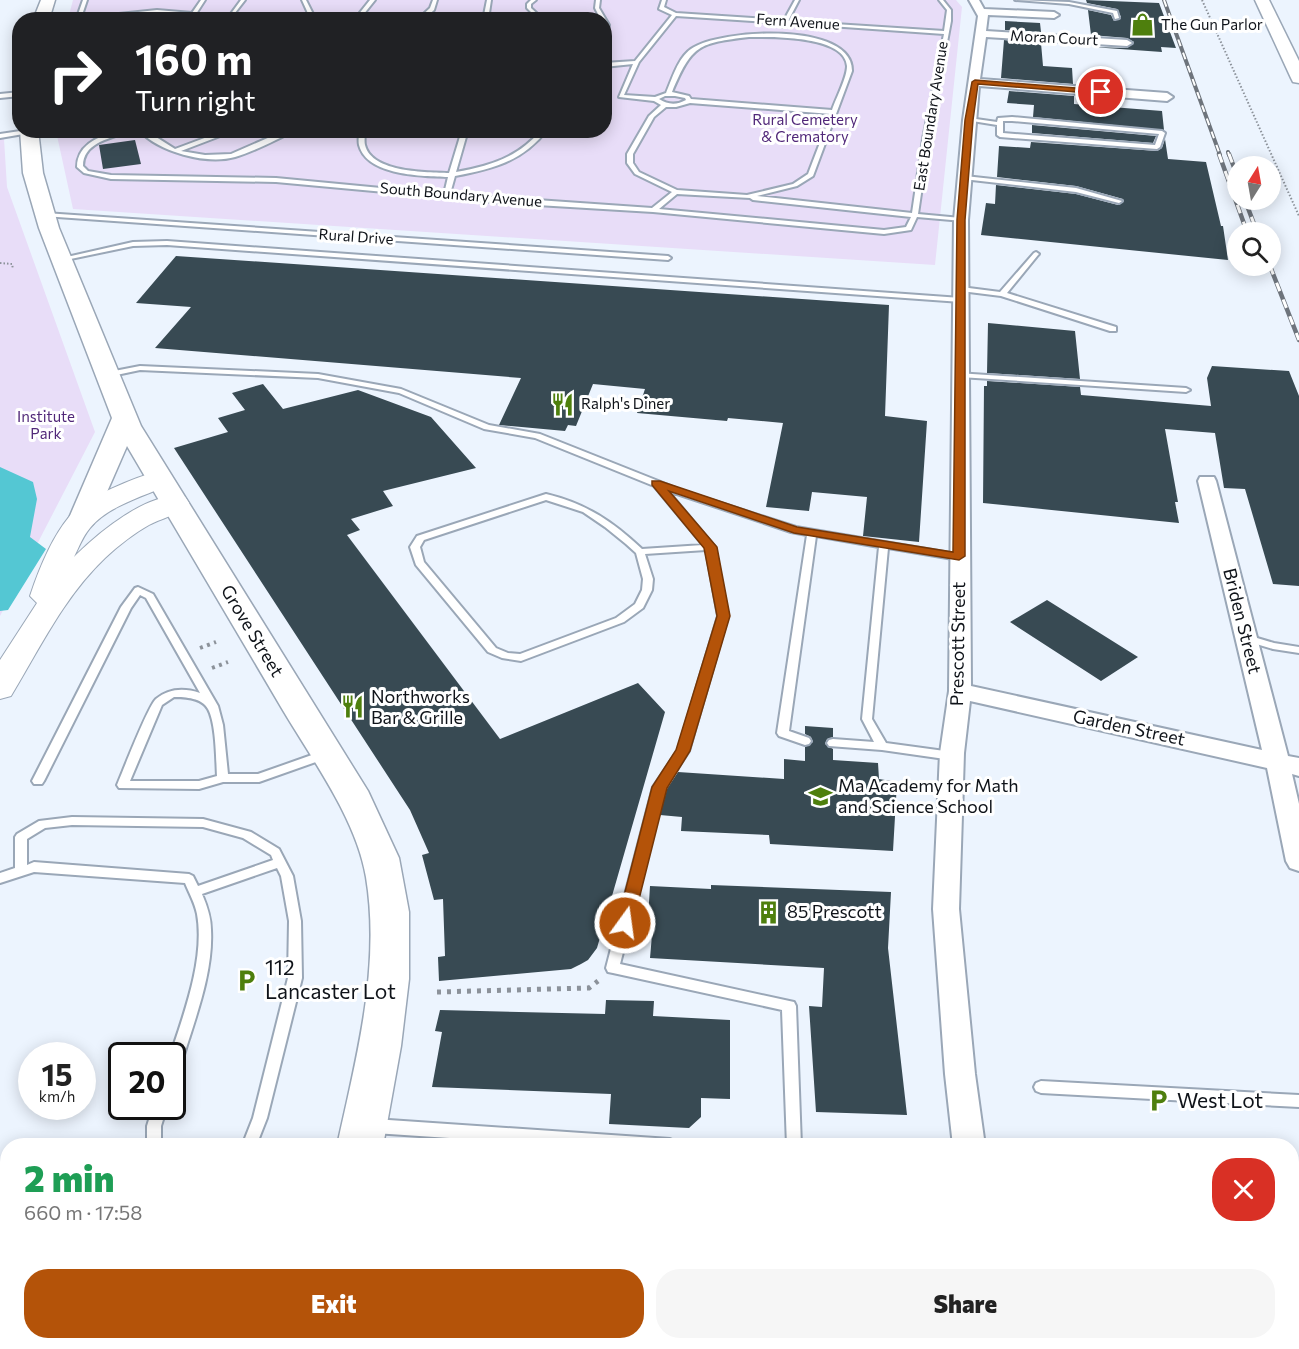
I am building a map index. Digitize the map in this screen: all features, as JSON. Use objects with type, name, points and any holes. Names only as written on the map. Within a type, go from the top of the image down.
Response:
[{"type":"main road","points":[[1262,0],[1299,78]]},
{"type":"main road","name":"Grove Street","points":[[33,138],[31,161],[45,215],[125,418],[355,801],[376,850],[384,876],[389,911],[387,988],[362,1136]]},
{"type":"main road","points":[[38,620],[51,578],[83,518],[125,418]]},
{"type":"main road","points":[[83,518],[127,494],[167,491]]},
{"type":"main road","points":[[0,688],[38,620],[84,563],[108,539],[139,519],[167,491]]},
{"type":"street","name":"Moran Court","points":[[978,3],[1054,15]]},
{"type":"street","name":"Prescott Street","points":[[968,1138],[960,1074],[946,909],[952,756],[960,691],[961,220],[969,120],[981,34],[978,3]]},
{"type":"street","name":"Moran Court","points":[[981,34],[1127,43]]},
{"type":"street","points":[[975,82],[1167,98]]},
{"type":"street","name":"Briden Street","points":[[1207,481],[1246,638],[1288,764],[1299,861]]},
{"type":"street","name":"Garden Street","points":[[960,691],[1288,764]]},
{"type":"lane","points":[[363,12],[373,0]]},
{"type":"lane","points":[[533,12],[529,8],[529,4],[534,0]]},
{"type":"lane","points":[[663,0],[661,9],[675,14],[637,62],[621,96],[656,99],[668,94],[682,95],[689,99],[689,102]]},
{"type":"lane","points":[[779,35],[797,0]]},
{"type":"lane","name":"East Boundary Avenue","points":[[904,231],[909,229],[915,215],[949,10],[941,0]]},
{"type":"lane","points":[[1017,0],[1070,3],[1107,9],[1115,12],[1117,18]]},
{"type":"lane","points":[[148,12],[166,12]]},
{"type":"lane","name":"Fern Avenue","points":[[675,14],[945,33]]},
{"type":"lane","points":[[668,94],[690,52],[722,38],[779,35],[818,42],[846,55],[849,61],[849,71],[832,112],[811,176],[795,184],[747,197]]},
{"type":"lane","points":[[612,64],[637,62]]},
{"type":"lane","points":[[656,99],[665,105],[675,106],[689,102],[832,112]]},
{"type":"lane","points":[[665,105],[656,111],[638,138],[630,154],[630,163],[638,173],[676,192],[747,197],[961,220]]},
{"type":"lane","points":[[1000,119],[1012,119],[1162,133],[1157,147],[1000,135],[1000,124],[1000,119]]},
{"type":"lane","points":[[969,120],[1000,124]]},
{"type":"lane","name":"South Boundary Avenue","points":[[105,138],[92,144],[81,153],[78,159],[80,167],[87,172],[111,177],[276,180],[504,201],[653,210],[872,231],[904,231]]},
{"type":"lane","points":[[154,138],[174,151],[205,157],[232,156],[274,138]]},
{"type":"lane","points":[[174,151],[210,138]]},
{"type":"lane","points":[[362,138],[362,149],[380,164],[416,173],[452,176],[506,163],[522,153],[536,138]]},
{"type":"lane","points":[[447,194],[463,138]]},
{"type":"lane","points":[[964,178],[1076,190],[1119,201]]},
{"type":"lane","points":[[653,210],[676,192]]},
{"type":"lane","name":"Rural Drive","points":[[45,215],[668,258]]},
{"type":"lane","points":[[61,259],[134,244],[167,243],[961,294],[1002,294],[1113,329]]},
{"type":"lane","points":[[1002,294],[1036,254]]},
{"type":"lane","points":[[107,375],[140,368],[318,376],[401,391],[487,427],[537,436],[656,483],[794,530],[959,556]]},
{"type":"lane","points":[[960,375],[1186,390]]},
{"type":"lane","points":[[656,483],[710,547],[723,616],[683,751],[659,787],[614,968],[789,1006],[794,1138]]},
{"type":"lane","points":[[640,552],[648,579],[647,591],[639,606],[620,620],[521,658],[506,656],[492,650],[419,563],[415,547],[420,538],[546,497],[565,500],[611,524],[640,552],[710,547]]},
{"type":"lane","points":[[805,741],[783,733],[812,532]]},
{"type":"lane","points":[[882,746],[867,719],[884,544]]},
{"type":"lane","points":[[38,781],[126,607],[138,590],[150,596],[213,706],[218,725],[223,778]]},
{"type":"lane","points":[[1246,638],[1273,646],[1299,650]]},
{"type":"lane","points":[[213,706],[202,698],[188,693],[172,694],[158,703],[123,784],[199,785],[223,778],[259,778],[326,753]]},
{"type":"lane","points":[[833,743],[882,746],[952,756]]},
{"type":"lane","points":[[21,871],[21,837],[42,824],[72,821],[203,823],[248,835],[275,852],[287,876],[295,921],[295,978],[260,1118],[252,1138]]},
{"type":"lane","points":[[194,892],[280,862]]},
{"type":"lane","points":[[0,878],[34,867],[189,879],[203,914],[204,954],[190,1018],[182,1042]]},
{"type":"lane","points":[[1041,1087],[1299,1101]]},
{"type":"lane","points":[[154,1138],[156,1120]]},
{"type":"lane","points":[[362,1136],[424,1138]]},
{"type":"path","points":[[1202,0],[1299,216]]},
{"type":"path","points":[[0,263],[12,264],[13,269]]},
{"type":"path","points":[[437,992],[589,988],[614,968]]},
{"type":"green space","name":"Rural Cemetery & Crematory","points":[[73,0],[956,0],[962,7],[935,265],[73,209],[58,138],[612,138],[612,12],[70,12]]},
{"type":"green space","name":"Institute Park","points":[[0,139],[4,139],[7,187],[95,432],[0,616]]},
{"type":"water","points":[[0,467],[33,482],[37,499],[30,537],[46,549],[8,610],[0,611]]},
{"type":"building","points":[[1086,0],[1159,3],[1176,48],[1161,47],[1162,52],[1092,47],[1127,48],[1134,42],[1127,38],[1091,35],[1088,10],[1111,15],[1114,21],[1121,17],[1117,9],[1087,3]]},
{"type":"building","points":[[1005,21],[1040,23],[1041,32],[1005,30]]},
{"type":"building","points":[[1004,40],[1041,43],[1043,66],[1072,68],[1073,84],[1001,78]]},
{"type":"building","points":[[1009,91],[1074,96],[1074,104],[1162,111],[1164,130],[1033,117],[1034,105],[1007,103]]},
{"type":"building","points":[[1032,125],[1156,136],[1153,143],[1032,133]]},
{"type":"building","points":[[1165,139],[1168,159],[1206,162],[1221,226],[1223,226],[1227,260],[981,235],[986,203],[995,204],[996,185],[1076,194],[1118,205],[1124,201],[1076,186],[997,177],[999,146],[1030,148],[1031,142],[1157,151],[1162,148]]},
{"type":"building","points":[[135,140],[141,164],[103,169],[99,145]]},
{"type":"building","points":[[176,256],[889,305],[885,416],[927,421],[919,542],[863,536],[867,497],[812,492],[809,511],[766,507],[783,423],[728,418],[727,421],[637,413],[645,389],[593,384],[576,426],[568,425],[565,431],[499,425],[521,378],[155,348],[191,307],[136,303]]},
{"type":"building","points":[[988,323],[1075,331],[1080,379],[987,373]]},
{"type":"building","points":[[1212,366],[1289,371],[1299,396],[1299,586],[1273,584],[1245,489],[1224,488],[1215,433],[1165,429],[1178,502],[1175,502],[1179,523],[983,503],[984,386],[987,386],[987,381],[1080,387],[1081,395],[1211,406],[1207,378]]},
{"type":"building","points":[[263,384],[283,409],[358,390],[431,417],[476,468],[383,491],[393,506],[351,519],[360,530],[347,535],[500,739],[638,683],[665,712],[597,948],[588,960],[581,964],[571,969],[439,981],[438,957],[445,956],[443,899],[434,900],[422,855],[429,853],[410,810],[174,448],[228,432],[218,418],[245,410],[232,393]]},
{"type":"building","points":[[1047,600],[1138,657],[1101,681],[1010,622]]},
{"type":"building","points":[[805,726],[833,728],[833,737],[827,739],[825,744],[833,749],[833,760],[878,763],[879,779],[897,782],[893,851],[770,844],[769,835],[681,831],[682,817],[660,815],[667,789],[678,772],[784,779],[784,759],[805,761],[805,747],[813,742],[811,737],[805,734]]},
{"type":"building","points":[[711,885],[891,892],[888,948],[907,1115],[816,1112],[809,1006],[822,1007],[824,968],[650,958],[652,935],[647,935],[650,886],[711,889]]},
{"type":"building","points":[[606,1000],[654,1001],[653,1016],[730,1020],[730,1099],[701,1098],[701,1117],[689,1128],[609,1124],[611,1094],[432,1087],[442,1032],[435,1031],[440,1010],[605,1014]]},
{"type":"railway","points":[[1164,0],[1220,155]]},
{"type":"railway","points":[[1219,154],[1243,222]]},
{"type":"railway","points":[[1249,210],[1253,222]]},
{"type":"railway","points":[[1274,276],[1299,340]]},
{"type":"place","name":"The Gun Parlor","points":[[1143,25]]},
{"type":"place","name":"Ralph's Diner","points":[[563,404]]},
{"type":"place","name":"Northworks Bar & Grille","points":[[353,707]]},
{"type":"place","name":"Ma Academy for Math and Science School","points":[[820,796]]},
{"type":"place","name":"85 Prescott","points":[[769,912]]},
{"type":"place","name":"112 Lancaster Lot","points":[[247,980]]},
{"type":"place","name":"West Lot","points":[[1159,1101]]},
{"type":"route","points":[[625,923],[659,787],[683,751],[723,616],[710,547],[656,483],[794,530],[959,556],[961,220],[969,120],[975,82],[1101,92]]}]
